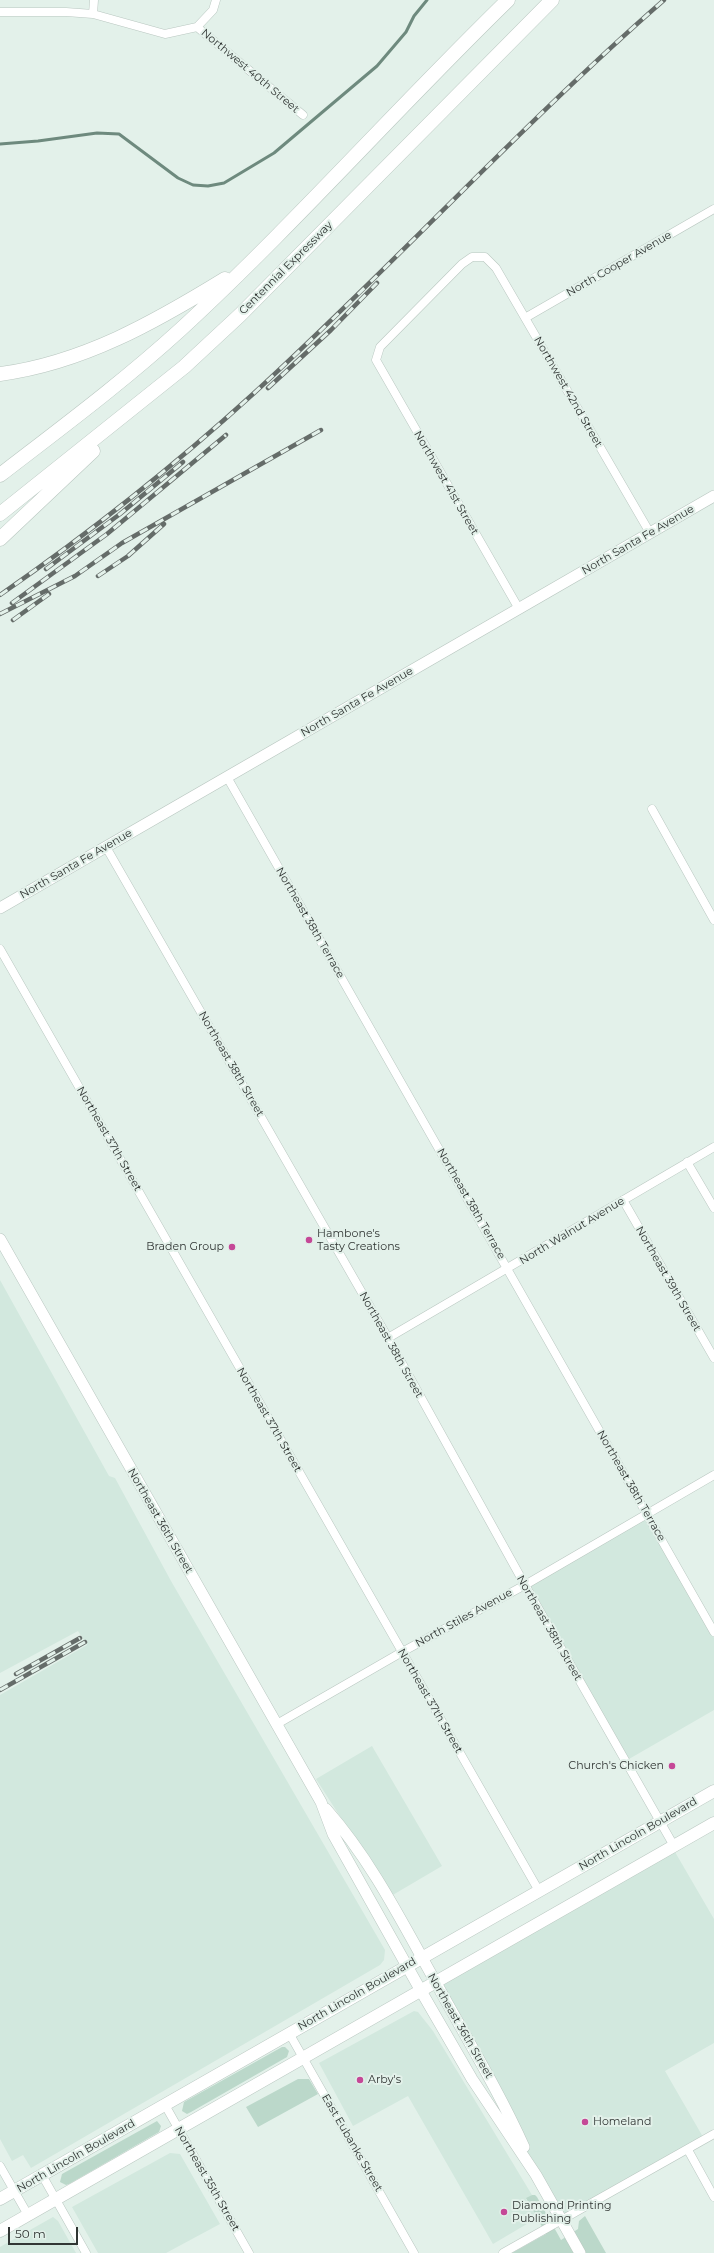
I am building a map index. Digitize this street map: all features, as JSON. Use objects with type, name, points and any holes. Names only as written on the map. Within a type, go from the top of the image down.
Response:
[{"type":"highway","points":[[0,475],[134,370],[180,330],[247,265],[508,0]]},
{"type":"highway","name":"Centennial Expressway","points":[[0,514],[141,403],[184,367],[240,315],[552,0]]},
{"type":"highway","points":[[0,374],[63,359],[123,336],[165,316],[247,265]]},
{"type":"highway","points":[[0,539],[26,516],[141,403]]},
{"type":"main road","name":"North Santa Fe Avenue","points":[[0,908],[714,496]]},
{"type":"main road","name":"Northeast 36th Street","points":[[0,1239],[321,1802],[333,1834],[408,1965],[421,1991],[472,2079],[536,2175],[580,2253]]},
{"type":"main road","name":"North Lincoln Boulevard","points":[[0,2199],[714,1791]]},
{"type":"main road","name":"Northeast 36th Street","points":[[321,1802],[343,1828],[374,1875],[422,1957],[508,2112],[536,2175]]},
{"type":"main road","points":[[0,2231],[714,1823]]},
{"type":"street","points":[[93,14],[94,0]]},
{"type":"street","points":[[0,12],[66,12],[93,14],[165,34],[197,27],[213,10],[216,0]]},
{"type":"street","name":"Northwest 40th Street","points":[[197,27],[303,114]]},
{"type":"street","name":"North Cooper Avenue","points":[[525,318],[714,209]]},
{"type":"street","name":"Northwest 42nd Street","points":[[376,357],[380,347],[462,264],[472,257],[482,256],[492,262],[650,533]]},
{"type":"street","name":"Northwest 41st Street","points":[[376,357],[379,368],[519,609]]},
{"type":"street","name":"Northeast 38th Terrace","points":[[227,777],[714,1632]]},
{"type":"street","points":[[652,809],[714,920]]},
{"type":"street","name":"Northeast 38th Street","points":[[106,847],[388,1338],[525,1585],[674,1846]]},
{"type":"street","name":"Northeast 37th Street","points":[[0,949],[539,1891]]},
{"type":"street","name":"North Walnut Avenue","points":[[388,1338],[714,1147]]},
{"type":"street","points":[[687,1162],[714,1208]]},
{"type":"street","name":"Northeast 39th Street","points":[[623,1200],[714,1358]]},
{"type":"street","name":"North Stiles Avenue","points":[[277,1724],[402,1652],[525,1585],[714,1475]]},
{"type":"street","name":"East Eubanks Street","points":[[290,2033],[414,2253]]},
{"type":"street","name":"Northeast 35th Street","points":[[165,2105],[249,2253]]},
{"type":"street","points":[[503,2253],[714,2134]]},
{"type":"street","points":[[688,2150],[714,2196]]},
{"type":"street","points":[[0,2166],[28,2215]]},
{"type":"street","points":[[42,2175],[86,2253]]},
{"type":"shaded area","points":[[0,1280],[109,1476],[115,1478],[171,1581],[385,1950],[384,1960],[380,1965],[31,2168],[23,2155],[12,2161],[0,2139],[0,1695],[87,1645],[78,1631],[0,1673]]},
{"type":"shaded area","points":[[645,1518],[714,1638],[714,1710],[629,1759],[529,1587]]},
{"type":"shaded area","points":[[372,1746],[442,1866],[391,1896],[316,1779]]},
{"type":"shaded area","points":[[675,1852],[714,1919],[714,2043],[665,2071],[703,2137],[562,2216],[434,1988]]},
{"type":"shaded area","points":[[414,2011],[418,2012],[433,2031],[532,2195],[526,2199],[537,2218],[493,2244],[408,2096],[353,2126],[319,2063]]},
{"type":"shaded area","points":[[282,2047],[285,2047],[289,2051],[287,2057],[191,2112],[187,2114],[182,2111],[184,2102]]},
{"type":"shaded area","points":[[298,2079],[309,2079],[318,2094],[258,2127],[246,2107]]},
{"type":"shaded area","points":[[157,2121],[161,2126],[159,2132],[69,2184],[66,2185],[60,2182],[62,2174]]},
{"type":"shaded area","points":[[170,2153],[180,2154],[220,2224],[166,2253],[98,2253],[72,2207]]},
{"type":"shaded area","points":[[532,2195],[537,2197],[561,2240],[578,2229],[579,2221],[585,2216],[606,2253],[512,2253],[546,2234],[526,2198]]},
{"type":"shaded area","points":[[53,2217],[58,2221],[76,2253],[0,2253],[0,2247]]},
{"type":"waterway","points":[[0,144],[38,141],[97,133],[119,134],[178,178],[193,185],[208,186],[224,183],[274,153],[377,66],[406,32],[414,16],[427,0]]},
{"type":"railway","points":[[0,595],[98,524],[223,421],[356,296],[559,96],[664,0]]},
{"type":"railway","points":[[268,388],[331,330],[377,283]]},
{"type":"railway","points":[[0,614],[75,576],[122,543],[321,430]]},
{"type":"railway","points":[[12,603],[107,534],[226,435]]},
{"type":"railway","points":[[46,569],[120,514],[183,462]]},
{"type":"railway","points":[[98,576],[128,556],[164,524]]},
{"type":"railway","points":[[13,620],[49,594]]},
{"type":"railway","points":[[16,1674],[80,1638]]},
{"type":"railway","points":[[0,1690],[85,1642]]},
{"type":"place","name":"Hambone's Tasty Creations","points":[[309,1240]]},
{"type":"place","name":"Braden Group","points":[[232,1247]]},
{"type":"place","name":"Church's Chicken","points":[[672,1766]]},
{"type":"place","name":"Arby's","points":[[360,2080]]},
{"type":"place","name":"Homeland","points":[[585,2122]]},
{"type":"place","name":"Diamond Printing Publishing","points":[[504,2212]]}]
